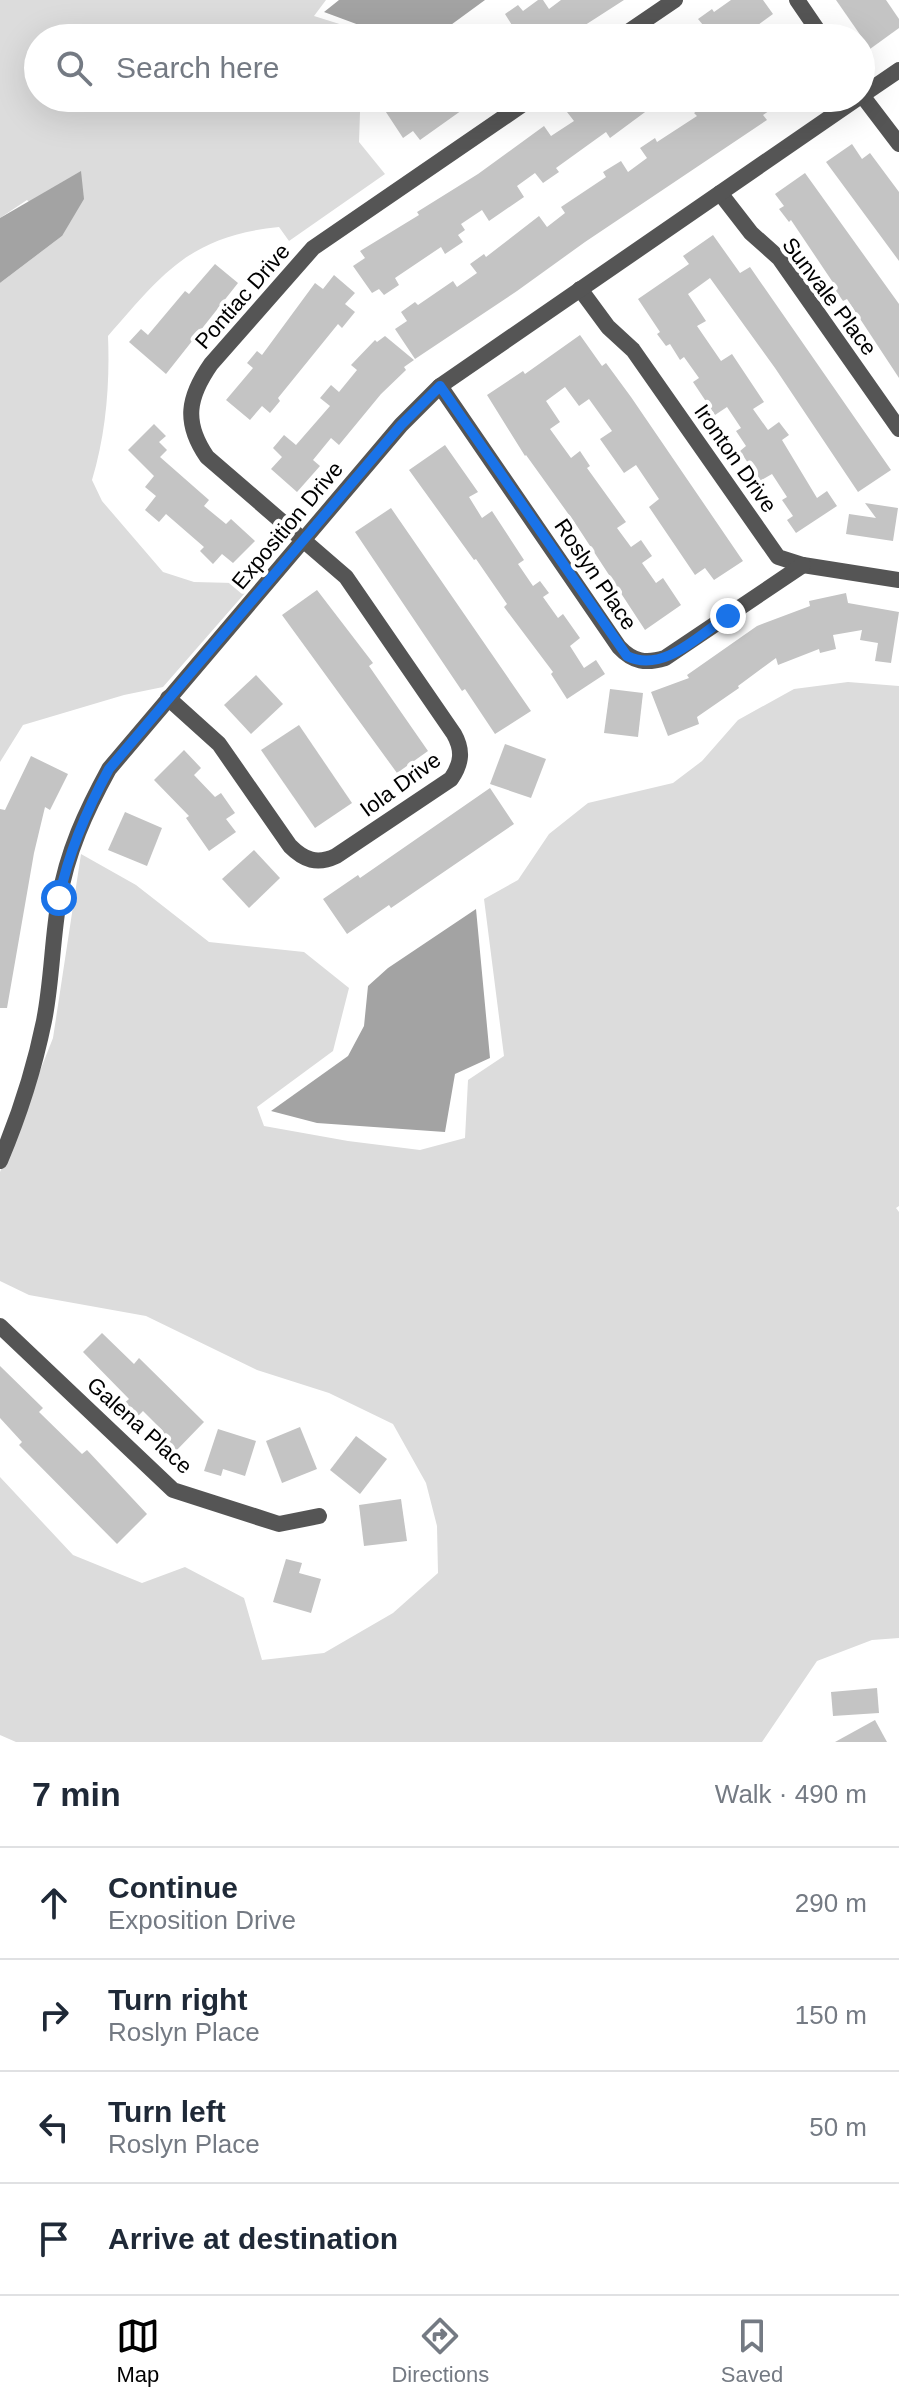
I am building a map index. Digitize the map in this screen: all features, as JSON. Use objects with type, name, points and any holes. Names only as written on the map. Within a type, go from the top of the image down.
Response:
[{"type":"street","points":[[640,24],[675,0]]},
{"type":"street","points":[[797,0],[813,24]]},
{"type":"street","name":"Exposition Drive","points":[[875,86],[899,70]]},
{"type":"street","name":"Pontiac Drive","points":[[303,540],[207,457],[199,445],[191,417],[191,401],[198,382],[313,248],[512,112]]},
{"type":"street","name":"Exposition Drive","points":[[0,1161],[31,1077],[44,1022],[59,898],[73,843],[109,769],[401,425],[440,386],[837,112]]},
{"type":"street","points":[[873,112],[899,144]]},
{"type":"street","name":"Sunvale Place","points":[[720,193],[751,233],[779,258],[899,429]]},
{"type":"street","name":"Ironton Drive","points":[[580,289],[608,327],[633,350],[778,557],[803,565],[899,580]]},
{"type":"street","name":"Roslyn Place","points":[[440,386],[619,647],[636,660],[654,662],[665,658],[803,565]]},
{"type":"street","name":"Iola Drive","points":[[168,698],[219,744],[290,846],[301,857],[313,861],[325,862],[336,856],[451,779],[459,768],[461,757],[460,745],[454,734],[346,577],[303,540]]},
{"type":"street","name":"Galena Place","points":[[0,1326],[173,1490],[279,1524],[319,1516]]},
{"type":"shaded area","points":[[0,0],[326,0],[314,16],[339,24],[24,24],[24,112],[360,112],[359,142],[385,174],[289,241],[279,227],[222,239],[200,249],[163,276],[108,336],[106,409],[92,480],[102,501],[163,572],[194,582],[234,583],[245,593],[163,687],[124,695],[23,725],[0,762],[0,283],[62,236],[27,200],[0,218]]},
{"type":"shaded area","points":[[339,0],[485,0],[452,24],[356,24],[324,12]]},
{"type":"shaded area","points":[[81,171],[84,199],[62,236],[0,283],[0,218]]},
{"type":"shaded area","points":[[848,682],[899,686],[899,1206],[896,1208],[899,1212],[899,1638],[872,1640],[817,1661],[762,1742],[16,1742],[0,1735],[0,1477],[73,1555],[142,1583],[185,1567],[244,1598],[262,1660],[324,1653],[393,1613],[438,1573],[437,1526],[426,1483],[393,1424],[329,1393],[257,1370],[146,1316],[29,1295],[0,1281],[0,1172],[53,1038],[81,854],[136,885],[209,942],[304,952],[349,988],[333,1051],[257,1107],[264,1126],[420,1150],[465,1138],[468,1080],[504,1056],[484,899],[518,880],[549,834],[588,803],[673,783],[702,761],[738,720],[794,689]]},
{"type":"shaded area","points":[[476,909],[490,1058],[455,1074],[445,1132],[317,1123],[271,1111],[348,1056],[364,1026],[368,986],[388,968]]},
{"type":"building","points":[[538,0],[543,0],[549,9],[561,0],[624,0],[587,24],[511,24],[505,14],[518,5],[523,11]]},
{"type":"building","points":[[731,0],[763,0],[773,14],[759,24],[702,24],[698,19],[712,9],[714,12]]},
{"type":"building","points":[[836,0],[886,0],[899,19],[899,28],[875,45],[875,24],[853,24]]},
{"type":"building","points":[[386,112],[459,112],[420,140],[413,131],[403,138]]},
{"type":"building","points":[[567,112],[645,112],[610,138],[606,132],[556,168],[559,172],[543,183],[535,173],[517,186],[524,197],[489,221],[482,210],[461,224],[465,230],[458,235],[463,242],[445,254],[441,247],[395,278],[399,285],[384,295],[379,289],[372,293],[353,266],[365,258],[360,251],[419,215],[417,212],[478,174],[544,126],[551,136],[574,121]]},
{"type":"building","points":[[767,112],[763,115],[767,120],[415,359],[395,329],[407,321],[401,312],[415,302],[418,305],[453,281],[457,287],[477,273],[470,264],[484,254],[486,257],[539,216],[547,227],[565,213],[561,207],[606,177],[603,172],[621,161],[628,172],[647,158],[640,148],[655,138],[657,142],[697,116],[694,113]]},
{"type":"building","points":[[852,144],[862,159],[870,153],[899,192],[899,261],[826,162]]},
{"type":"building","points":[[805,173],[899,304],[899,378],[847,299],[843,301],[834,288],[791,220],[789,222],[779,209],[784,206],[775,194]]},
{"type":"building","points":[[713,235],[740,273],[750,267],[891,470],[858,492],[710,278],[688,294],[706,321],[697,326],[721,361],[732,354],[764,402],[753,409],[768,430],[779,422],[789,435],[782,440],[817,498],[827,491],[837,506],[796,533],[787,520],[793,516],[782,500],[787,497],[772,474],[760,481],[740,451],[746,446],[736,431],[741,428],[727,407],[715,415],[693,382],[699,378],[684,357],[680,360],[670,344],[666,346],[638,299],[689,264],[683,256]]},
{"type":"building","points":[[215,264],[238,283],[166,374],[129,342],[141,329],[148,335],[185,291],[189,294]]},
{"type":"building","points":[[334,275],[355,293],[345,304],[355,312],[342,328],[338,324],[278,398],[280,401],[270,413],[262,406],[250,420],[226,400],[253,368],[247,363],[257,351],[262,355],[315,283],[323,289]]},
{"type":"building","points":[[580,335],[602,366],[606,363],[631,397],[743,561],[714,580],[705,568],[695,575],[649,507],[659,499],[636,465],[624,473],[600,439],[612,431],[589,399],[579,406],[565,387],[546,401],[560,422],[550,429],[571,458],[580,451],[590,466],[587,468],[626,522],[617,528],[631,547],[641,540],[652,556],[642,563],[656,583],[663,578],[681,605],[645,630],[577,526],[525,456],[487,395],[523,371],[525,374]]},
{"type":"building","points":[[385,336],[414,360],[404,367],[406,370],[381,394],[339,445],[331,438],[313,460],[320,466],[297,492],[271,469],[282,457],[273,448],[284,435],[296,445],[330,406],[320,398],[331,385],[339,392],[357,370],[351,365],[375,340],[377,342]]},
{"type":"building","points":[[154,424],[166,436],[159,442],[167,450],[160,457],[209,500],[204,506],[226,524],[231,519],[255,541],[233,563],[222,554],[213,564],[200,551],[204,547],[166,514],[159,522],[145,510],[156,496],[145,487],[154,476],[128,450]]},
{"type":"building","points":[[445,445],[478,492],[469,497],[482,518],[492,511],[524,560],[518,564],[533,586],[540,581],[549,593],[543,597],[558,618],[563,614],[580,638],[570,646],[584,668],[596,660],[605,674],[567,699],[551,674],[553,672],[504,607],[507,604],[476,559],[409,470]]},
{"type":"building","points":[[865,503],[898,508],[893,541],[846,534],[849,514],[876,518]]},
{"type":"building","points":[[391,508],[531,711],[495,734],[465,689],[462,691],[355,532]]},
{"type":"building","points":[[317,590],[373,663],[369,666],[428,751],[397,773],[282,615]]},
{"type":"building","points":[[846,593],[848,603],[899,612],[891,663],[875,661],[878,643],[860,640],[862,630],[833,635],[836,649],[820,653],[819,649],[778,665],[776,658],[697,717],[699,724],[668,736],[651,692],[689,678],[687,675],[757,626],[810,606],[809,601]]},
{"type":"building","points":[[256,675],[283,704],[251,734],[224,705]]},
{"type":"building","points":[[610,689],[643,693],[638,737],[604,733]]},
{"type":"building","points":[[299,725],[352,803],[315,828],[261,750]]},
{"type":"building","points":[[505,744],[546,759],[531,798],[490,784]]},
{"type":"building","points":[[184,750],[201,768],[194,775],[215,797],[221,793],[235,813],[226,819],[236,832],[209,851],[186,818],[189,816],[154,780]]},
{"type":"building","points":[[31,756],[68,774],[50,810],[45,807],[7,1008],[0,1008],[0,809],[5,810]]},
{"type":"building","points":[[490,788],[514,824],[391,908],[389,905],[347,934],[323,899],[358,875],[360,878]]},
{"type":"building","points":[[125,812],[162,828],[147,866],[108,850]]},
{"type":"building","points":[[254,850],[280,878],[249,908],[222,879]]},
{"type":"building","points":[[102,1333],[134,1364],[139,1358],[204,1422],[173,1454],[157,1438],[163,1431],[143,1411],[136,1418],[122,1405],[129,1399],[83,1352]]},
{"type":"building","points":[[0,1366],[43,1408],[39,1412],[82,1454],[87,1450],[147,1514],[117,1544],[19,1445],[22,1442],[0,1418]]},
{"type":"building","points":[[300,1427],[317,1469],[282,1483],[266,1441]]},
{"type":"building","points":[[218,1429],[256,1441],[245,1476],[223,1469],[221,1476],[204,1471]]},
{"type":"building","points":[[356,1436],[387,1459],[360,1494],[330,1470]]},
{"type":"building","points":[[401,1499],[407,1541],[364,1546],[359,1505]]},
{"type":"building","points":[[286,1559],[302,1563],[299,1573],[321,1579],[311,1613],[273,1602]]},
{"type":"building","points":[[877,1688],[879,1713],[833,1716],[831,1692]]},
{"type":"building","points":[[875,1720],[887,1742],[835,1742]]},
{"type":"route","points":[[59,898],[73,843],[109,769],[401,425],[440,386],[627,656],[645,662],[665,658],[728,616]]}]
